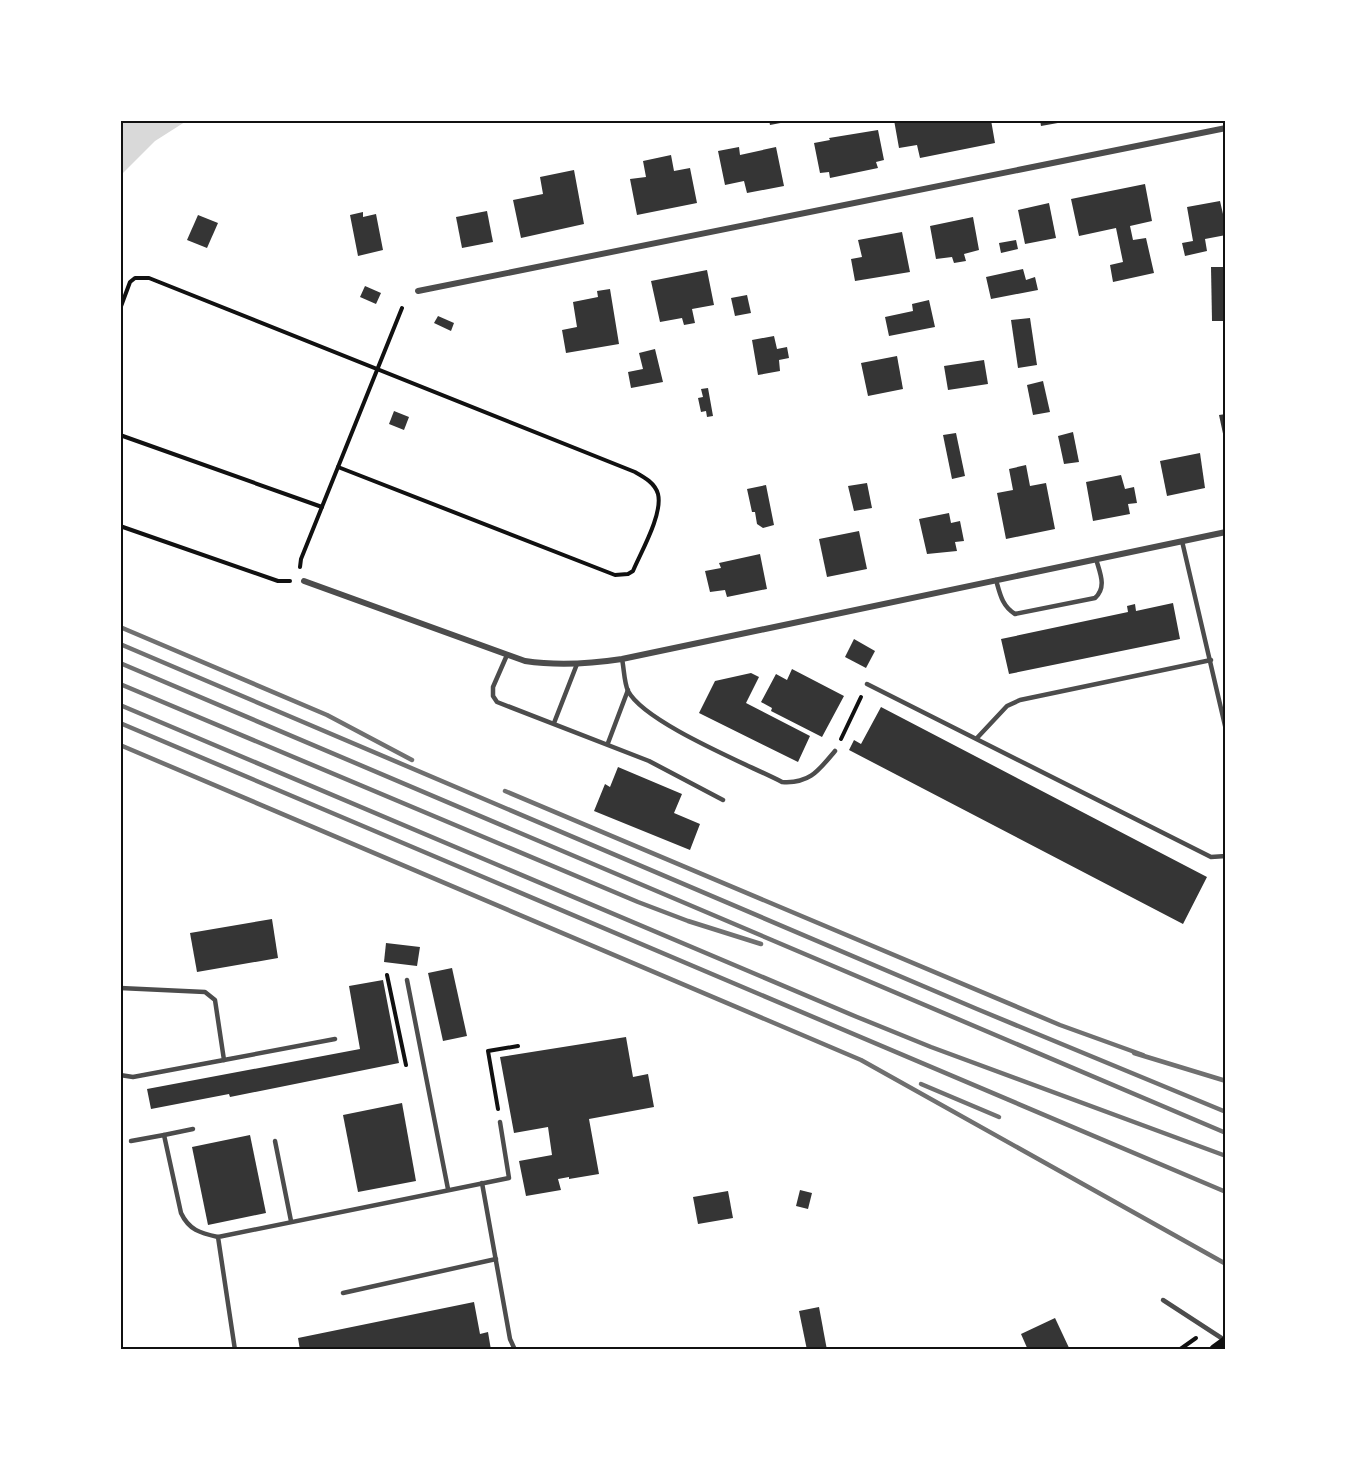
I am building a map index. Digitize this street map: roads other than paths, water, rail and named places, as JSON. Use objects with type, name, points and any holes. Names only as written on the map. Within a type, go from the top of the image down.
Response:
[{"type":"main road","points":[[1215,1350],[1226,1342]]},
{"type":"street","points":[[418,291],[1226,128]]},
{"type":"street","points":[[304,581],[507,655],[542,664],[577,664],[622,659],[1226,532]]},
{"type":"lane","points":[[1182,541],[1226,730]]},
{"type":"lane","points":[[996,580],[1003,602],[1008,610],[1015,614],[1083,601],[1095,598],[1103,586],[1096,559]]},
{"type":"lane","points":[[507,655],[494,687],[493,696],[498,702],[649,760],[723,800]]},
{"type":"lane","points":[[622,659],[628,690],[639,704],[664,724],[782,782],[795,783],[809,778],[835,751]]},
{"type":"lane","points":[[977,738],[1006,706],[1020,700],[1211,660]]},
{"type":"lane","points":[[554,723],[577,664]]},
{"type":"lane","points":[[867,684],[1211,857],[1226,855]]},
{"type":"lane","points":[[608,743],[628,690]]},
{"type":"lane","points":[[407,980],[448,1189]]},
{"type":"lane","points":[[120,988],[206,992],[214,1000],[224,1060]]},
{"type":"lane","points":[[120,1075],[133,1077],[335,1039]]},
{"type":"lane","points":[[164,1134],[181,1213],[185,1221],[192,1229],[200,1233],[218,1237],[509,1178],[500,1122]]},
{"type":"lane","points":[[131,1141],[193,1129]]},
{"type":"lane","points":[[275,1141],[291,1221]]},
{"type":"lane","points":[[482,1183],[510,1339],[515,1350]]},
{"type":"lane","points":[[218,1237],[235,1350]]},
{"type":"lane","points":[[344,1293],[496,1259]]},
{"type":"lane","points":[[1163,1300],[1226,1342]]},
{"type":"railway","points":[[120,627],[327,715],[412,760]]},
{"type":"railway","points":[[120,644],[977,1009],[1226,1112]]},
{"type":"railway","points":[[120,663],[1226,1133]]},
{"type":"railway","points":[[120,684],[638,902],[688,921],[761,944]]},
{"type":"railway","points":[[120,705],[857,1017],[931,1047],[1226,1156]]},
{"type":"railway","points":[[120,723],[1226,1192]]},
{"type":"railway","points":[[120,745],[861,1060],[1226,1264]]},
{"type":"railway","points":[[505,791],[1060,1025],[1143,1055]]},
{"type":"railway","points":[[1134,1053],[1226,1081]]},
{"type":"railway","points":[[921,1084],[999,1117]]}]
